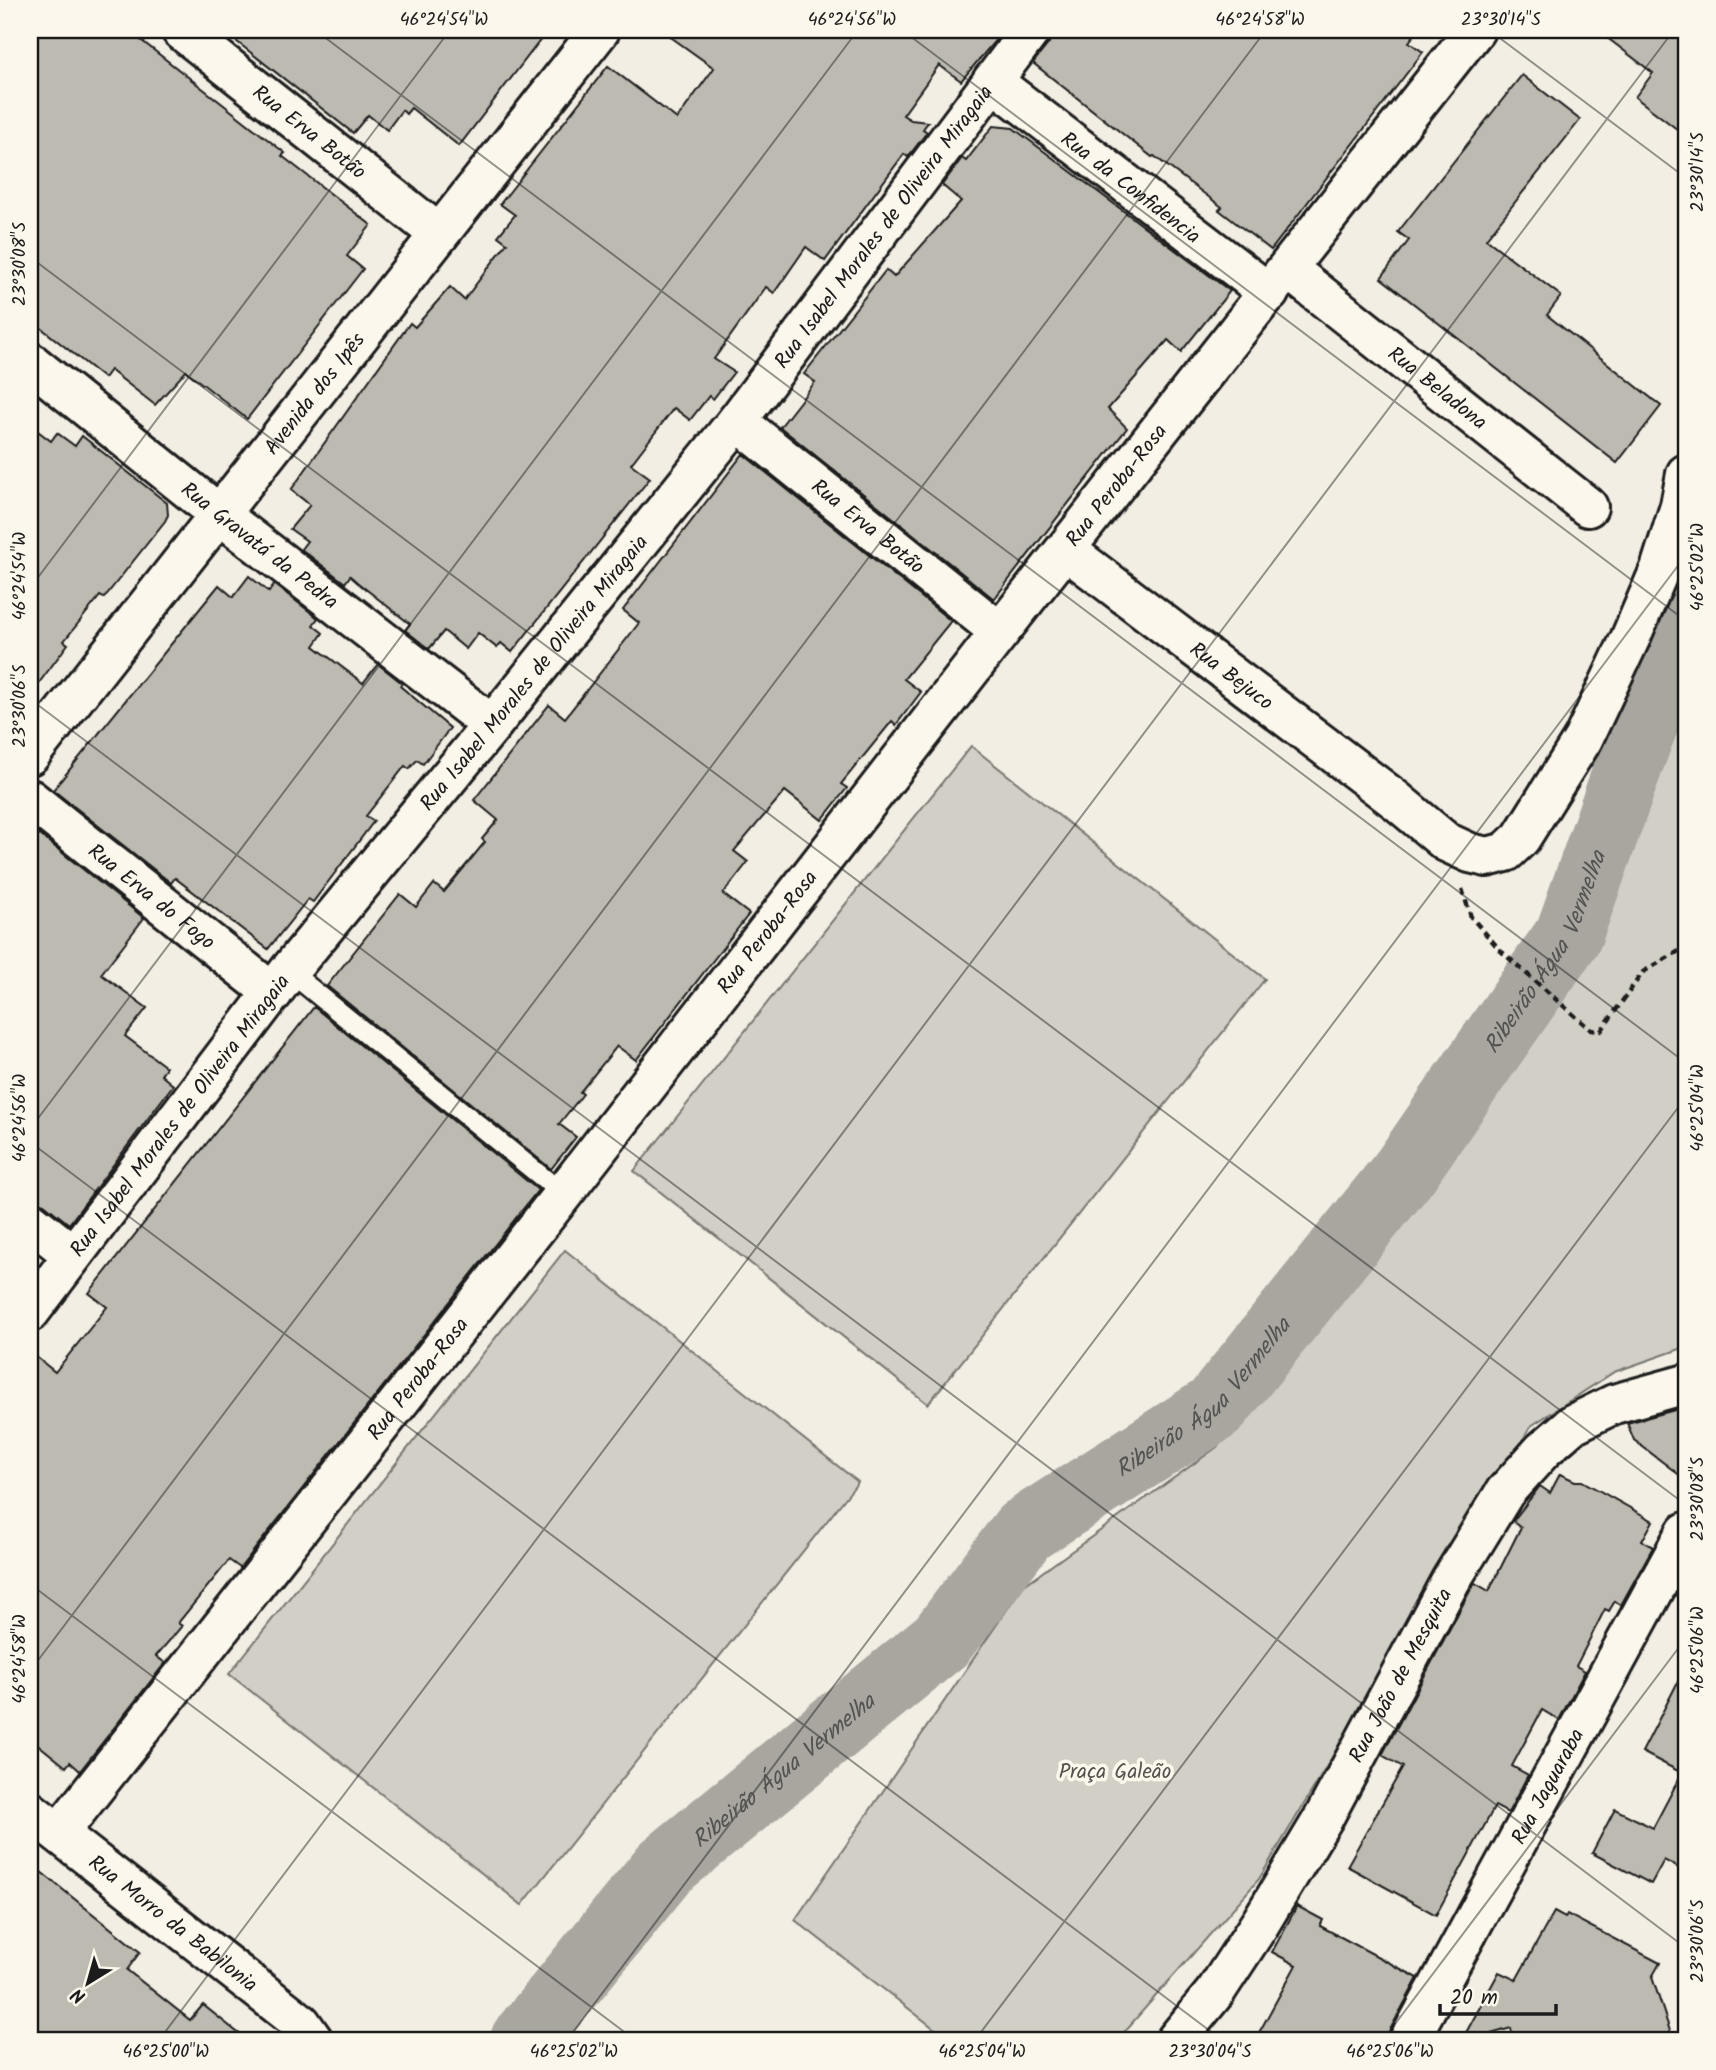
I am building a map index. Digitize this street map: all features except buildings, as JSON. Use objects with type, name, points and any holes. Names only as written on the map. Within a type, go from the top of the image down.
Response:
[{"type":"street","name":"Rua Erva Botão","points":[[181,30],[439,234]]},
{"type":"street","name":"Avenida dos Ipês","points":[[30,755],[600,30]]},
{"type":"street","name":"Rua Isabel Morales de Oliveira Miragaia","points":[[30,1312],[281,982],[737,421],[1031,30]]},
{"type":"street","name":"Rua Peroba-Rosa","points":[[44,1822],[563,1194],[1000,632],[1475,30]]},
{"type":"street","name":"Rua da Confidencia","points":[[992,81],[1278,281]]},
{"type":"street","name":"Rua Beladona","points":[[1278,281],[1588,507]]},
{"type":"street","name":"Rua Gravatá da Pedra","points":[[30,362],[219,514],[492,724]]},
{"type":"street","name":"Rua Erva Botão","points":[[737,421],[1000,632]]},
{"type":"street","name":"Rua Bejuco","points":[[1066,550],[1397,801],[1446,842],[1487,857],[1506,852],[1521,838],[1583,740],[1660,569],[1680,506],[1686,474]]},
{"type":"street","name":"Rua Erva do Fogo","points":[[30,799],[281,982]]},
{"type":"street","points":[[30,1221],[72,1255]]},
{"type":"street","name":"Rua João de Mesquita","points":[[1176,2040],[1216,1991],[1261,1922],[1324,1817],[1451,1580],[1505,1492],[1543,1450],[1573,1424],[1614,1404],[1686,1384]]},
{"type":"street","name":"Rua Jaguaraba","points":[[1409,2040],[1686,1532]]},
{"type":"street","name":"Rua Morro da Babilonia","points":[[44,1822],[301,2023],[313,2040]]},
{"type":"lane","points":[[281,982],[563,1194]]},
{"type":"path","points":[[1446,842],[1471,917],[1502,952],[1591,1030],[1601,1031],[1643,972],[1686,947]]},
{"type":"green space","name":"Praça Galeão","points":[[1686,707],[1686,1347],[1614,1372],[1531,1426],[1259,1879],[1117,2040],[949,2040],[795,1920],[1023,1586],[1217,1447],[1368,1255],[1586,962]]},
{"type":"green space","points":[[971,746],[1265,979],[928,1404],[634,1171]]},
{"type":"green space","points":[[565,1250],[858,1482],[522,1905],[229,1674]]},
{"type":"waterway","name":"Ribeirão Água Vermelha","points":[[524,2040],[665,1867],[942,1640],[1024,1531],[1215,1408],[1405,1171],[1569,934],[1686,604]]}]
